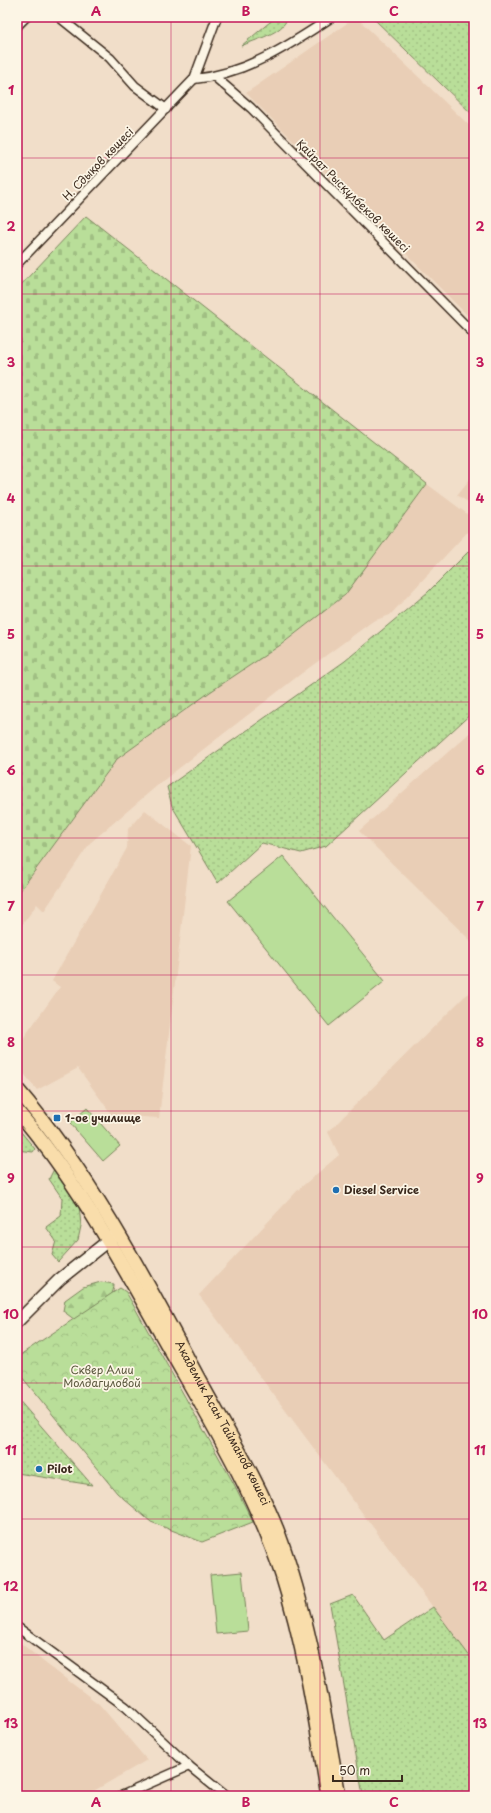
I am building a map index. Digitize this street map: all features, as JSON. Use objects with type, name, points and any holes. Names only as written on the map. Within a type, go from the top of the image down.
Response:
[{"type":"main road","name":"Академик Асан Тайманов көшесі","points":[[17,1089],[62,1146],[90,1187],[131,1280],[221,1440],[246,1487],[269,1539],[292,1608],[328,1796]]},
{"type":"main road","name":"Академик Асан Тайманов көшесі","points":[[17,1111],[52,1155],[81,1198],[112,1237],[250,1472],[267,1505],[291,1571],[308,1632],[339,1796]]},
{"type":"main road","points":[[17,1322],[60,1279],[112,1237]]},
{"type":"street","points":[[17,26],[26,17]]},
{"type":"street","points":[[59,17],[110,58],[135,86],[166,109]]},
{"type":"street","points":[[217,17],[194,79],[215,77],[271,55],[332,17]]},
{"type":"street","name":"Қайрат Рысқұлбеков көшесі","points":[[215,77],[251,108],[474,334]]},
{"type":"street","name":"Н. Сдықов көшесі","points":[[17,264],[194,79]]},
{"type":"street","points":[[17,1627],[126,1706],[189,1766],[226,1796]]},
{"type":"street","points":[[121,1796],[189,1766]]},
{"type":"shaded area","points":[[356,17],[474,130],[474,322],[246,93]]},
{"type":"shaded area","points":[[474,474],[474,506],[457,495]]},
{"type":"shaded area","points":[[427,484],[474,519],[474,525],[390,615],[373,621],[302,673],[165,779],[90,843],[44,911],[37,904],[17,932],[17,895],[117,759],[210,692],[283,644],[345,595]]},
{"type":"shaded area","points":[[474,729],[474,944],[359,831]]},
{"type":"shaded area","points":[[145,810],[191,846],[159,1118],[112,1115],[78,1068],[37,1090],[17,1065],[17,1047],[60,987],[52,981],[127,848],[128,829]]},
{"type":"shaded area","points":[[474,990],[474,1662],[199,1295],[299,1189],[339,1155],[328,1132],[465,996]]},
{"type":"shaded area","points":[[17,1640],[99,1704],[147,1760],[85,1796],[17,1796]]},
{"type":"green space","points":[[276,17],[287,18],[285,23],[275,32],[241,46]]},
{"type":"green space","points":[[375,17],[474,17],[474,116],[373,18]]},
{"type":"green space","points":[[86,216],[427,484],[345,595],[282,644],[210,692],[117,759],[17,895],[17,289]]},
{"type":"green space","points":[[474,546],[474,711],[326,846],[301,853],[262,843],[218,883],[172,806],[167,787],[345,661],[428,592]]},
{"type":"green space","points":[[283,856],[385,981],[329,1026],[228,901]]},
{"type":"green space","points":[[87,1108],[120,1146],[103,1161],[70,1123]]},
{"type":"green space","points":[[17,1127],[35,1149],[33,1152],[17,1150]]},
{"type":"green space","points":[[54,1169],[79,1205],[81,1226],[78,1240],[58,1262],[52,1255],[56,1241],[46,1227],[61,1216],[62,1198],[49,1179]]},
{"type":"green space","points":[[101,1282],[114,1284],[113,1291],[106,1302],[96,1311],[79,1323],[63,1311],[65,1300],[83,1287]]},
{"type":"green space","name":"Сквер Алии Молдагуловой","points":[[120,1288],[126,1292],[234,1484],[253,1522],[202,1542],[151,1522],[117,1493],[17,1371],[17,1357]]},
{"type":"green space","points":[[17,1398],[92,1485],[17,1473]]},
{"type":"green space","points":[[242,1572],[248,1631],[216,1634],[210,1575]]},
{"type":"green space","points":[[353,1595],[384,1640],[433,1607],[474,1662],[474,1796],[363,1796],[330,1604]]},
{"type":"place","name":"1-ое училище","points":[[57,1118]]},
{"type":"place","name":"Diesel Service","points":[[336,1190]]},
{"type":"place","name":"Pilot","points":[[39,1469]]}]
